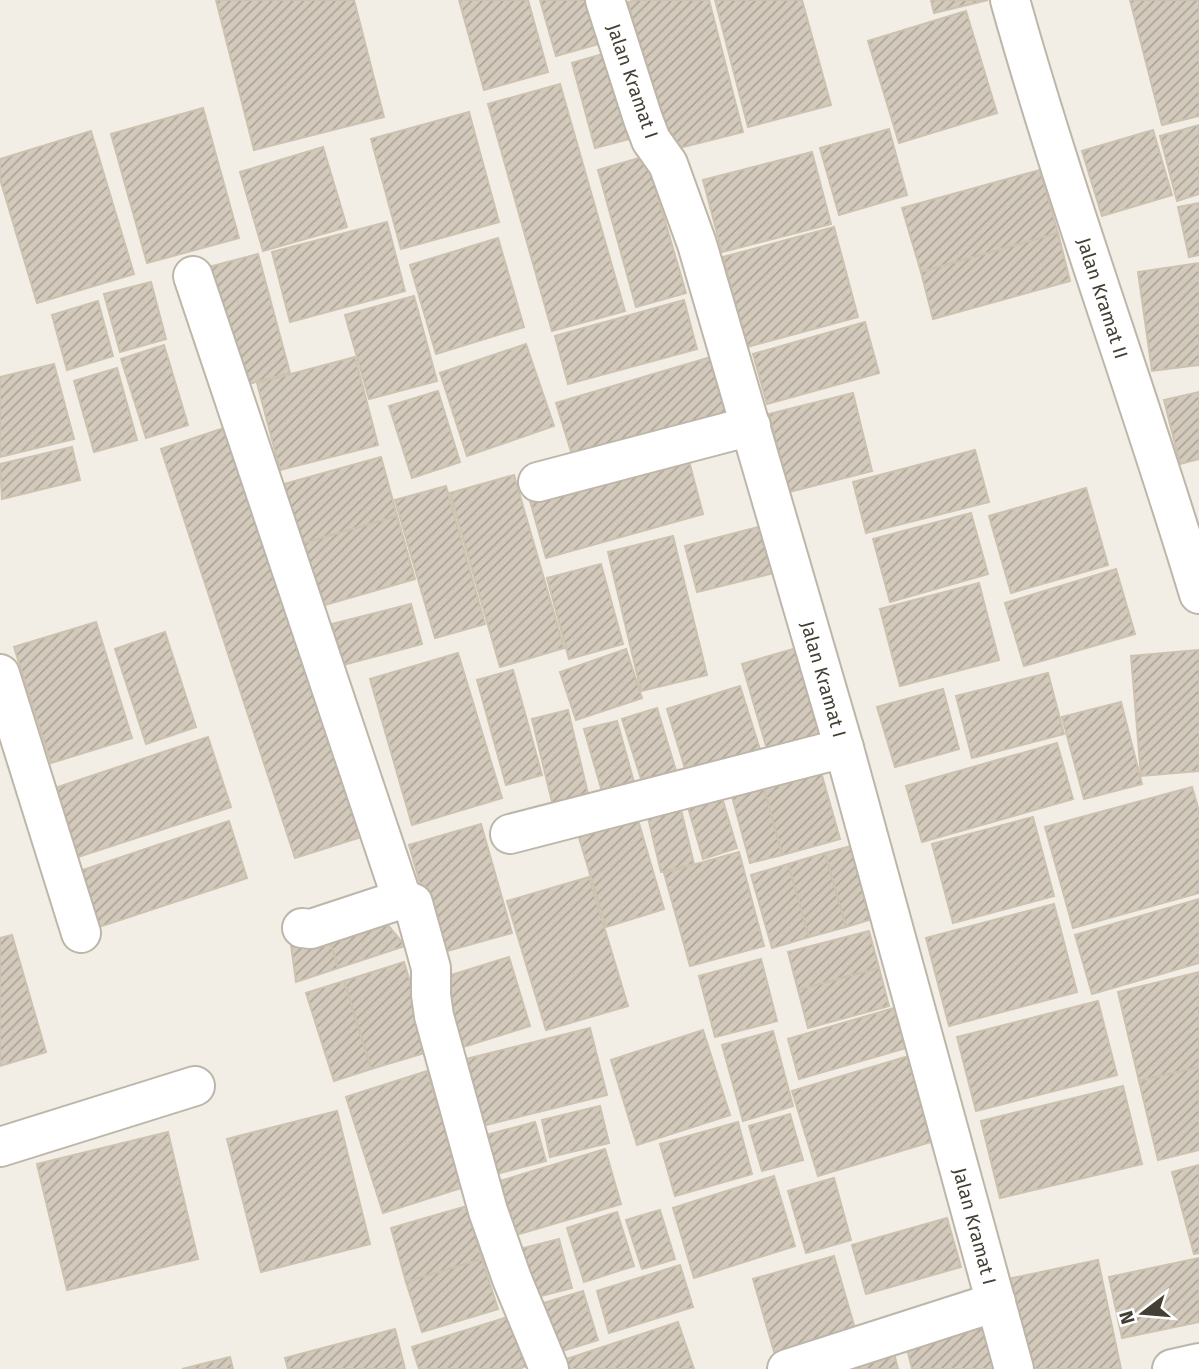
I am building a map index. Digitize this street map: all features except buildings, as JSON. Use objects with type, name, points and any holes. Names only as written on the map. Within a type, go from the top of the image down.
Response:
[{"type":"street","name":"Jalan Kramat I","points":[[605,0],[651,140],[668,164],[681,196],[751,426],[844,748],[1014,1369]]},
{"type":"street","name":"Jalan Kramat II","points":[[1010,0],[1111,328],[1199,593]]},
{"type":"street","points":[[193,276],[402,899]]},
{"type":"street","points":[[538,482],[751,426]]},
{"type":"street","points":[[0,674],[81,933]]},
{"type":"street","points":[[510,834],[844,748]]},
{"type":"street","points":[[302,928],[311,929],[402,899],[413,904],[431,968],[434,1016],[488,1211],[512,1279],[549,1369]]},
{"type":"street","points":[[0,1147],[195,1086]]},
{"type":"street","points":[[787,1369],[996,1302]]},
{"type":"street","points":[[1172,1369],[1199,1363]]}]
